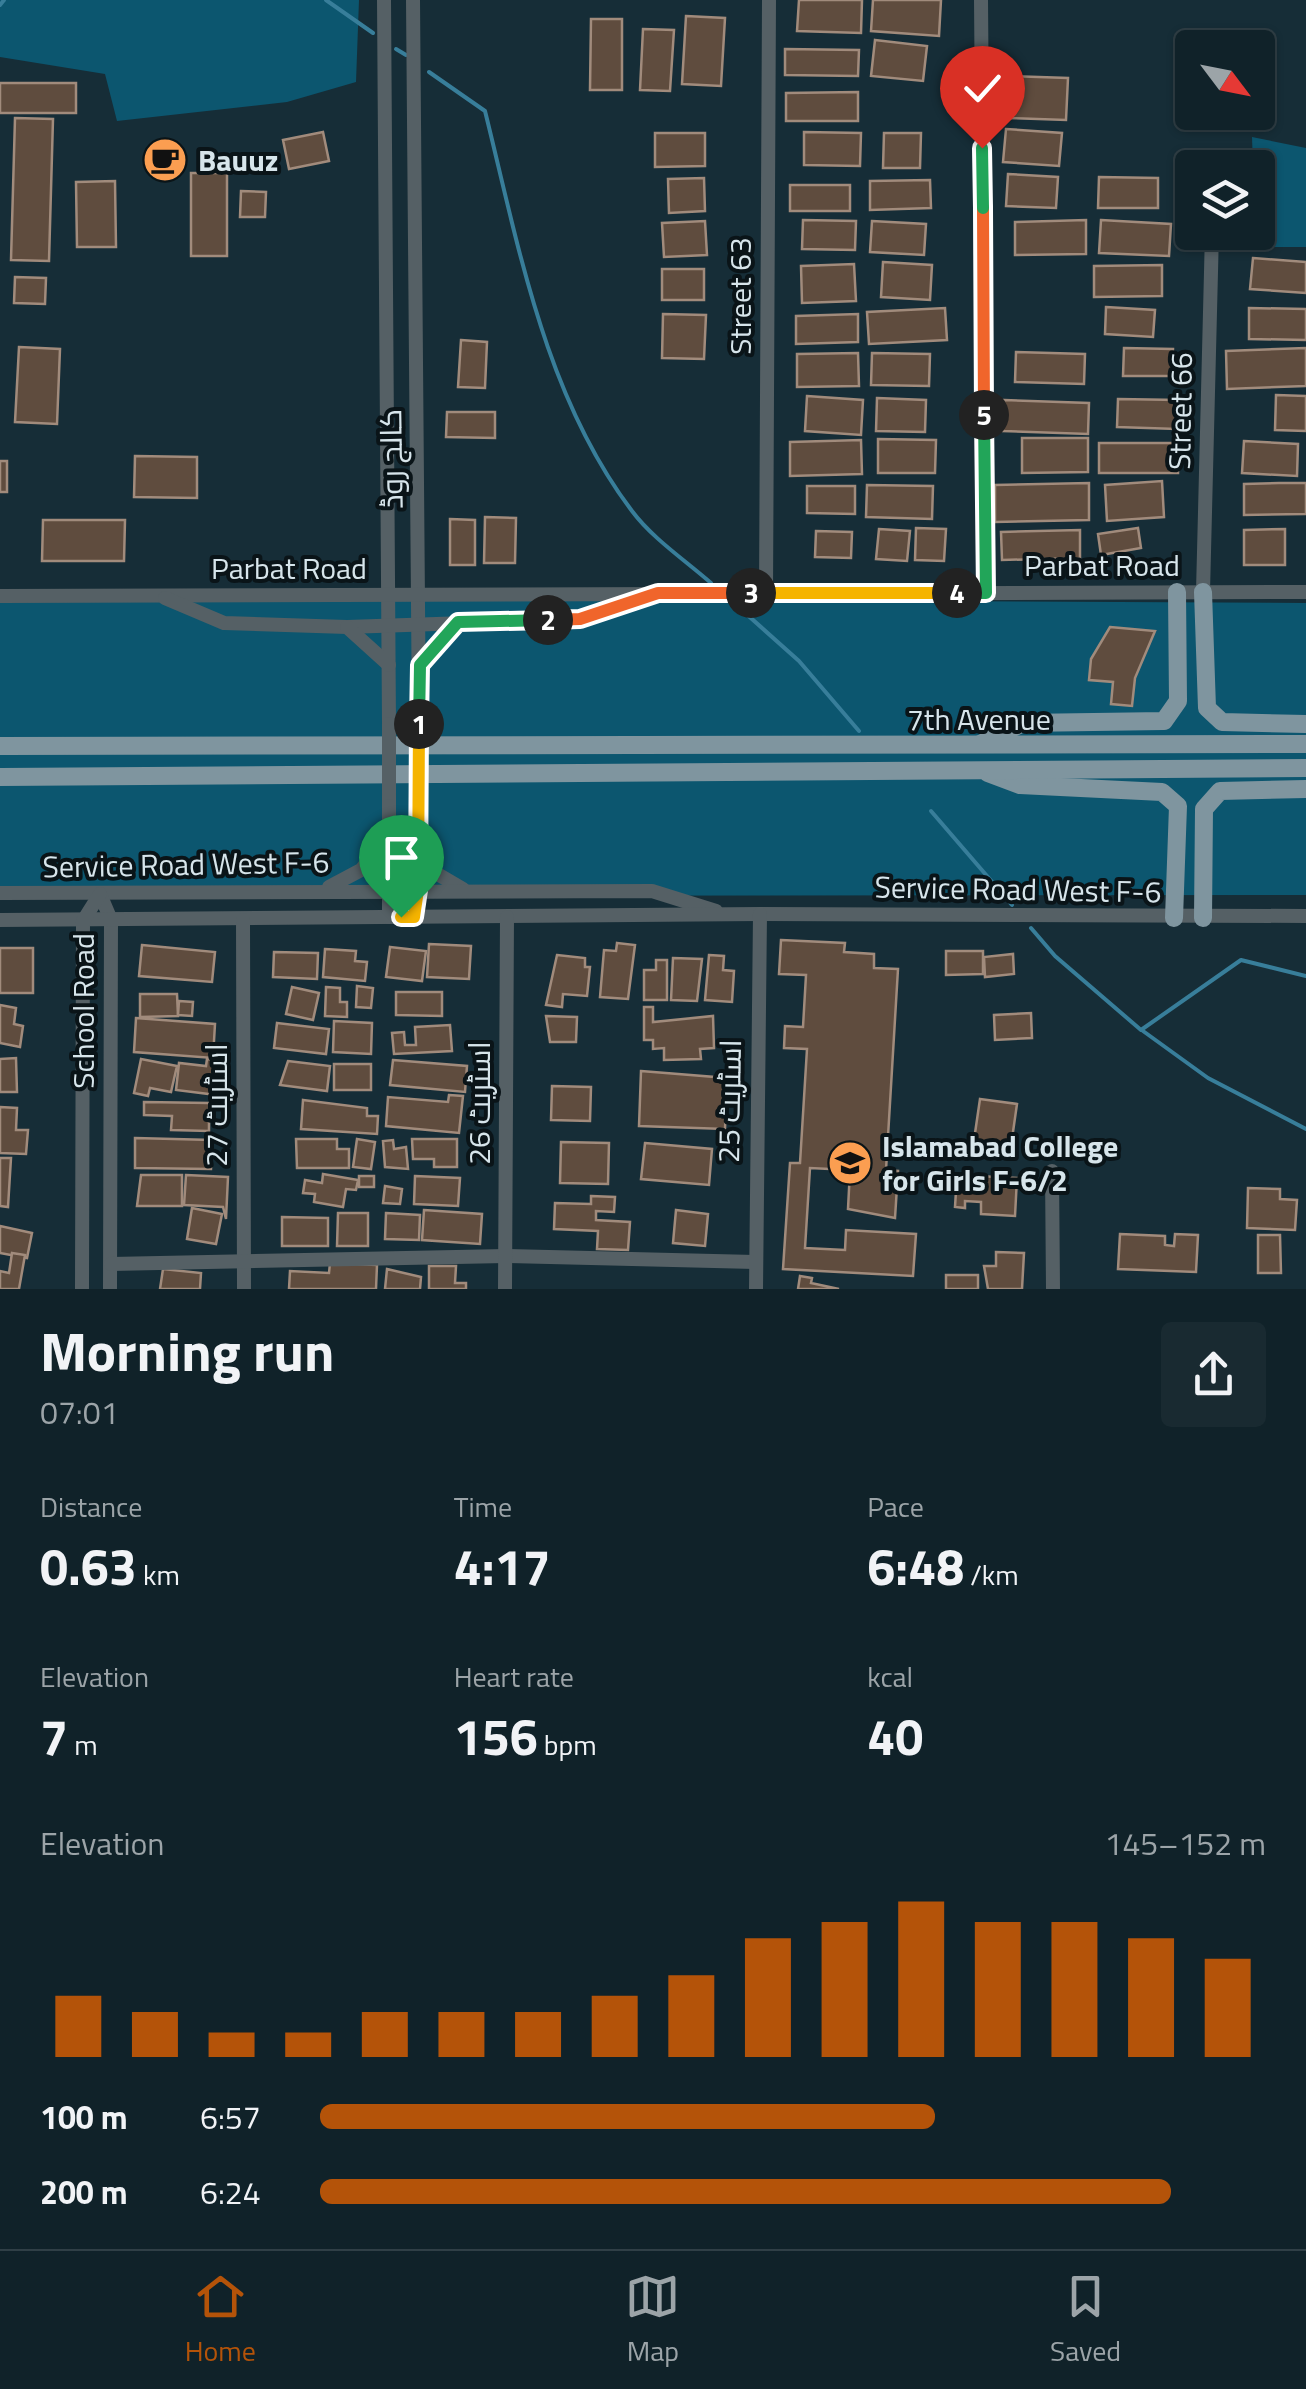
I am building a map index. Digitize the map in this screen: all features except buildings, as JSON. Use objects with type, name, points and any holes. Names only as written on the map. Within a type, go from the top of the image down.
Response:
[{"type":"main road","points":[[975,747],[1023,723],[1164,721],[1178,702],[1177,592]]},
{"type":"main road","points":[[1203,592],[1207,708],[1222,722],[1306,724]]},
{"type":"main road","name":"7th Avenue","points":[[3,746],[1306,744]]},
{"type":"main road","points":[[975,768],[1020,785],[1162,792],[1178,806],[1174,918]]},
{"type":"main road","name":"7th Avenue","points":[[0,777],[1306,768]]},
{"type":"main road","points":[[1204,918],[1204,808],[1220,791],[1306,789]]},
{"type":"street","name":"کالج روڈ","points":[[384,0],[390,917]]},
{"type":"street","name":"کالج روڈ","points":[[413,0],[420,594],[418,890],[414,917]]},
{"type":"street","name":"Street 63","points":[[766,593],[769,0]]},
{"type":"street","points":[[981,0],[986,593]]},
{"type":"street","name":"Street 66","points":[[1203,592],[1212,250]]},
{"type":"street","name":"Parbat Road","points":[[0,596],[1306,592]]},
{"type":"street","name":"Parbat Road","points":[[160,595],[224,623],[347,627],[580,619],[658,593]]},
{"type":"street","points":[[420,665],[458,622]]},
{"type":"street","points":[[347,627],[389,665]]},
{"type":"street","points":[[319,890],[361,870],[390,832]]},
{"type":"street","points":[[418,836],[434,872],[469,891]]},
{"type":"street","name":"Service Road West F-6","points":[[0,893],[652,890],[729,914]]},
{"type":"street","name":"School Road","points":[[100,894],[112,920],[110,1289]]},
{"type":"street","name":"School Road","points":[[82,1289],[83,921],[100,894]]},
{"type":"street","name":"Service Road West F-6","points":[[0,920],[729,914],[1306,916]]},
{"type":"street","name":"اسٹریٹ 25","points":[[756,1289],[760,914]]},
{"type":"street","name":"اسٹریٹ 26","points":[[506,1289],[507,917]]},
{"type":"street","name":"اسٹریٹ 27","points":[[243,920],[244,1289]]},
{"type":"street","points":[[1052,1171],[1053,1289]]},
{"type":"street","points":[[110,1264],[506,1256],[755,1262]]},
{"type":"shaded area","points":[[0,0],[359,0],[356,82],[287,102],[117,121],[105,74],[0,57]]},
{"type":"shaded area","points":[[1252,137],[1306,148],[1306,247],[1275,247],[1275,150],[1252,150]]},
{"type":"shaded area","points":[[0,596],[1306,603],[1306,895],[120,896],[0,890]]},
{"type":"waterway","points":[[0,5],[4,0]]},
{"type":"waterway","points":[[326,0],[373,33]]},
{"type":"waterway","points":[[396,49],[406,55]]},
{"type":"waterway","points":[[429,72],[485,111],[539,319],[556,370],[602,466],[640,521],[711,583]]},
{"type":"waterway","points":[[734,603],[799,661],[859,731]]},
{"type":"waterway","points":[[931,811],[1012,905]]},
{"type":"waterway","points":[[1031,928],[1055,956],[1141,1030],[1241,960],[1306,976]]},
{"type":"waterway","points":[[1143,1031],[1208,1078],[1306,1129]]},
{"type":"place","name":"Bauuz","points":[[165,160]]},
{"type":"place","name":"Islamabad College for Girls F-6/2","points":[[850,1163]]},
{"type":"route","points":[[401,917],[414,917],[418,890],[420,665],[458,622],[580,619],[658,593],[986,593],[982,148]]}]
